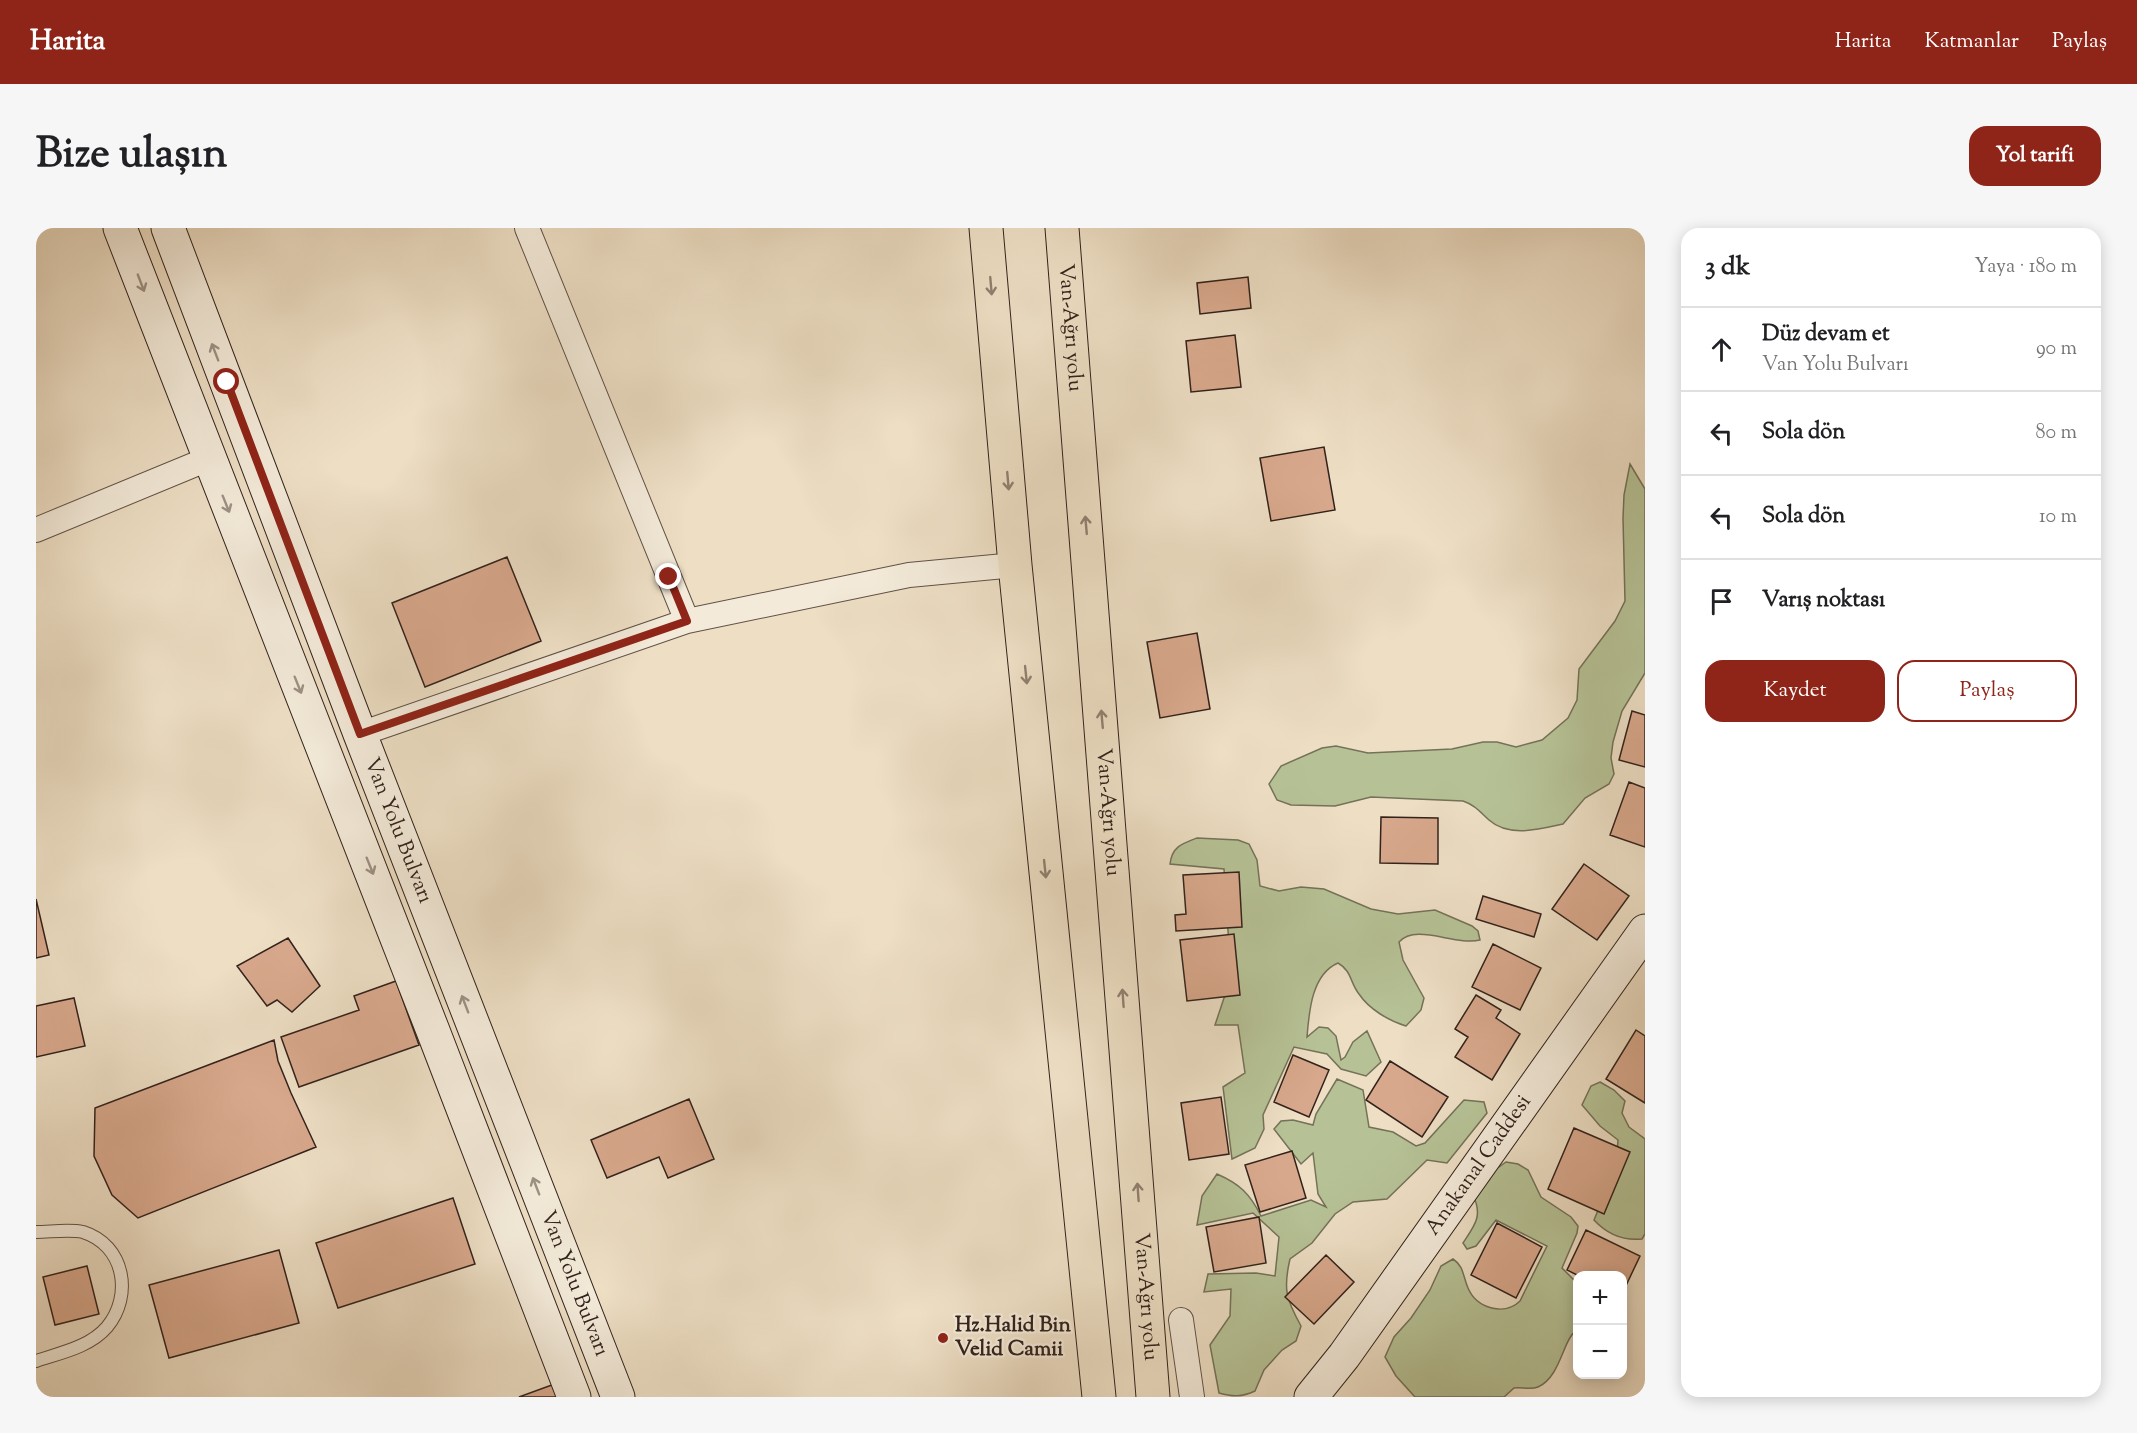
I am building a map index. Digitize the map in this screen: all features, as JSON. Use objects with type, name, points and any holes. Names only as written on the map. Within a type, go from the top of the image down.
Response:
[{"type":"highway","points":[[986,228],[1015,565],[1099,1397]]},
{"type":"highway","name":"Van-Ağrı yolu","points":[[1062,228],[1153,1397]]},
{"type":"main road","points":[[120,228],[208,459],[449,1067],[574,1397]]},
{"type":"main road","name":"Van Yolu Bulvarı","points":[[168,228],[360,734],[618,1397]]},
{"type":"main road","name":"Anakanal Caddesi","points":[[1311,1397],[1344,1356],[1645,931]]},
{"type":"street","points":[[527,228],[687,621]]},
{"type":"street","points":[[36,530],[208,459]]},
{"type":"street","points":[[360,734],[687,621],[909,575],[1015,565]]},
{"type":"street","points":[[1181,1320],[1191,1397]]},
{"type":"lane","points":[[36,1232],[83,1233],[108,1248],[122,1269],[123,1287],[119,1306],[106,1328],[77,1348],[36,1360]]},
{"type":"green space","points":[[1630,464],[1645,489],[1645,673],[1622,711],[1613,742],[1611,758],[1614,774],[1609,784],[1585,798],[1563,824],[1525,831],[1497,826],[1463,801],[1371,797],[1335,806],[1291,805],[1277,800],[1269,784],[1281,766],[1322,748],[1336,746],[1368,753],[1452,749],[1483,742],[1497,742],[1516,747],[1542,740],[1568,718],[1577,700],[1579,669],[1615,621],[1625,601],[1623,518],[1624,495]]},
{"type":"green space","points":[[1197,838],[1238,840],[1249,844],[1257,860],[1260,886],[1279,891],[1301,887],[1324,889],[1371,909],[1398,914],[1435,910],[1472,926],[1478,931],[1480,940],[1415,935],[1399,942],[1403,960],[1424,998],[1421,1010],[1406,1026],[1386,1018],[1368,1005],[1356,990],[1343,966],[1338,963],[1329,968],[1317,984],[1311,1005],[1307,1037],[1319,1027],[1328,1028],[1336,1036],[1341,1060],[1353,1042],[1367,1031],[1381,1062],[1366,1076],[1341,1069],[1327,1054],[1294,1047],[1263,1115],[1264,1129],[1255,1148],[1232,1159],[1223,1087],[1245,1073],[1238,1025],[1215,1025],[1231,977],[1224,869],[1170,864],[1178,847]]},
{"type":"green space","points":[[1337,1079],[1363,1090],[1369,1127],[1393,1132],[1416,1146],[1425,1143],[1464,1100],[1484,1102],[1487,1113],[1447,1163],[1427,1160],[1387,1199],[1353,1202],[1335,1214],[1312,1243],[1290,1259],[1287,1294],[1301,1326],[1296,1341],[1282,1350],[1264,1370],[1255,1391],[1237,1396],[1219,1393],[1210,1345],[1230,1316],[1231,1289],[1204,1292],[1208,1274],[1256,1273],[1275,1276],[1279,1237],[1253,1213],[1197,1225],[1202,1196],[1217,1174],[1244,1190],[1261,1216],[1311,1200],[1326,1207],[1318,1194],[1313,1153],[1301,1164],[1274,1129],[1281,1121],[1293,1120],[1313,1125],[1316,1114]]},
{"type":"green space","points":[[1600,1082],[1614,1090],[1625,1101],[1622,1113],[1629,1127],[1645,1139],[1645,1234],[1642,1239],[1616,1236],[1594,1220],[1616,1166],[1618,1140],[1600,1126],[1582,1105],[1591,1086]]},
{"type":"green space","points":[[1506,1162],[1518,1164],[1528,1170],[1541,1197],[1571,1217],[1578,1226],[1562,1268],[1573,1279],[1573,1333],[1552,1375],[1538,1387],[1514,1388],[1504,1397],[1415,1397],[1396,1376],[1385,1357],[1394,1337],[1411,1318],[1430,1290],[1441,1266],[1453,1259],[1463,1272],[1472,1295],[1478,1301],[1492,1308],[1507,1308],[1520,1301],[1547,1246],[1496,1220],[1476,1246],[1467,1249],[1463,1243],[1477,1215],[1473,1195],[1492,1172]]},
{"type":"building","points":[[1248,277],[1251,308],[1200,314],[1197,283]]},
{"type":"building","points":[[1235,335],[1241,387],[1191,392],[1186,341]]},
{"type":"building","points":[[1324,447],[1335,510],[1271,521],[1260,458]]},
{"type":"building","points":[[507,557],[541,641],[425,687],[392,603]]},
{"type":"building","points":[[1197,633],[1210,709],[1160,718],[1147,642]]},
{"type":"building","points":[[1632,711],[1645,715],[1645,767],[1619,760]]},
{"type":"building","points":[[1629,782],[1645,788],[1645,847],[1610,835]]},
{"type":"building","points":[[1381,817],[1438,818],[1438,864],[1380,863]]},
{"type":"building","points":[[1584,864],[1629,896],[1597,940],[1552,909]]},
{"type":"building","points":[[1239,872],[1242,927],[1176,931],[1175,915],[1186,914],[1183,875]]},
{"type":"building","points":[[1483,896],[1541,914],[1534,937],[1476,919]]},
{"type":"building","points":[[36,899],[49,955],[36,958]]},
{"type":"building","points":[[1234,934],[1240,995],[1187,1001],[1180,940]]},
{"type":"building","points":[[288,938],[320,986],[292,1012],[277,1000],[267,1006],[237,966]]},
{"type":"building","points":[[1493,944],[1541,968],[1520,1010],[1472,987]]},
{"type":"building","points":[[396,981],[419,1045],[299,1087],[281,1037],[359,1010],[354,996]]},
{"type":"building","points":[[1476,995],[1501,1010],[1496,1018],[1520,1034],[1492,1080],[1455,1057],[1468,1037],[1455,1029]]},
{"type":"building","points":[[74,998],[85,1046],[36,1057],[36,1006]]},
{"type":"building","points":[[1636,1030],[1645,1036],[1645,1103],[1606,1079]]},
{"type":"building","points":[[274,1040],[278,1061],[316,1147],[138,1218],[112,1195],[94,1156],[95,1108]]},
{"type":"building","points":[[1293,1055],[1329,1070],[1309,1117],[1274,1102]]},
{"type":"building","points":[[1390,1061],[1448,1097],[1422,1137],[1366,1100]]},
{"type":"building","points":[[1221,1097],[1229,1154],[1189,1160],[1181,1103]]},
{"type":"building","points":[[689,1099],[714,1159],[668,1178],[659,1157],[607,1178],[591,1140]]},
{"type":"building","points":[[1574,1128],[1630,1152],[1604,1214],[1548,1189]]},
{"type":"building","points":[[1292,1151],[1306,1198],[1260,1212],[1245,1165]]},
{"type":"building","points":[[453,1198],[475,1264],[338,1308],[316,1243]]},
{"type":"building","points":[[1259,1217],[1266,1263],[1214,1272],[1206,1227]]},
{"type":"building","points":[[1497,1223],[1542,1247],[1516,1298],[1471,1275]]},
{"type":"building","points":[[1586,1230],[1640,1256],[1627,1283],[1627,1271],[1573,1271],[1573,1273],[1567,1270]]},
{"type":"building","points":[[279,1250],[299,1323],[169,1358],[149,1285]]},
{"type":"building","points":[[1326,1255],[1354,1282],[1314,1324],[1285,1297]]},
{"type":"building","points":[[87,1266],[99,1314],[55,1325],[43,1277]]},
{"type":"building","points":[[560,1382],[565,1397],[519,1397]]},
{"type":"place","name":"Hz.Halid Bin Velid Camii","points":[[943,1338]]},
{"type":"route","points":[[227,382],[360,734],[687,621],[669,577]]}]
